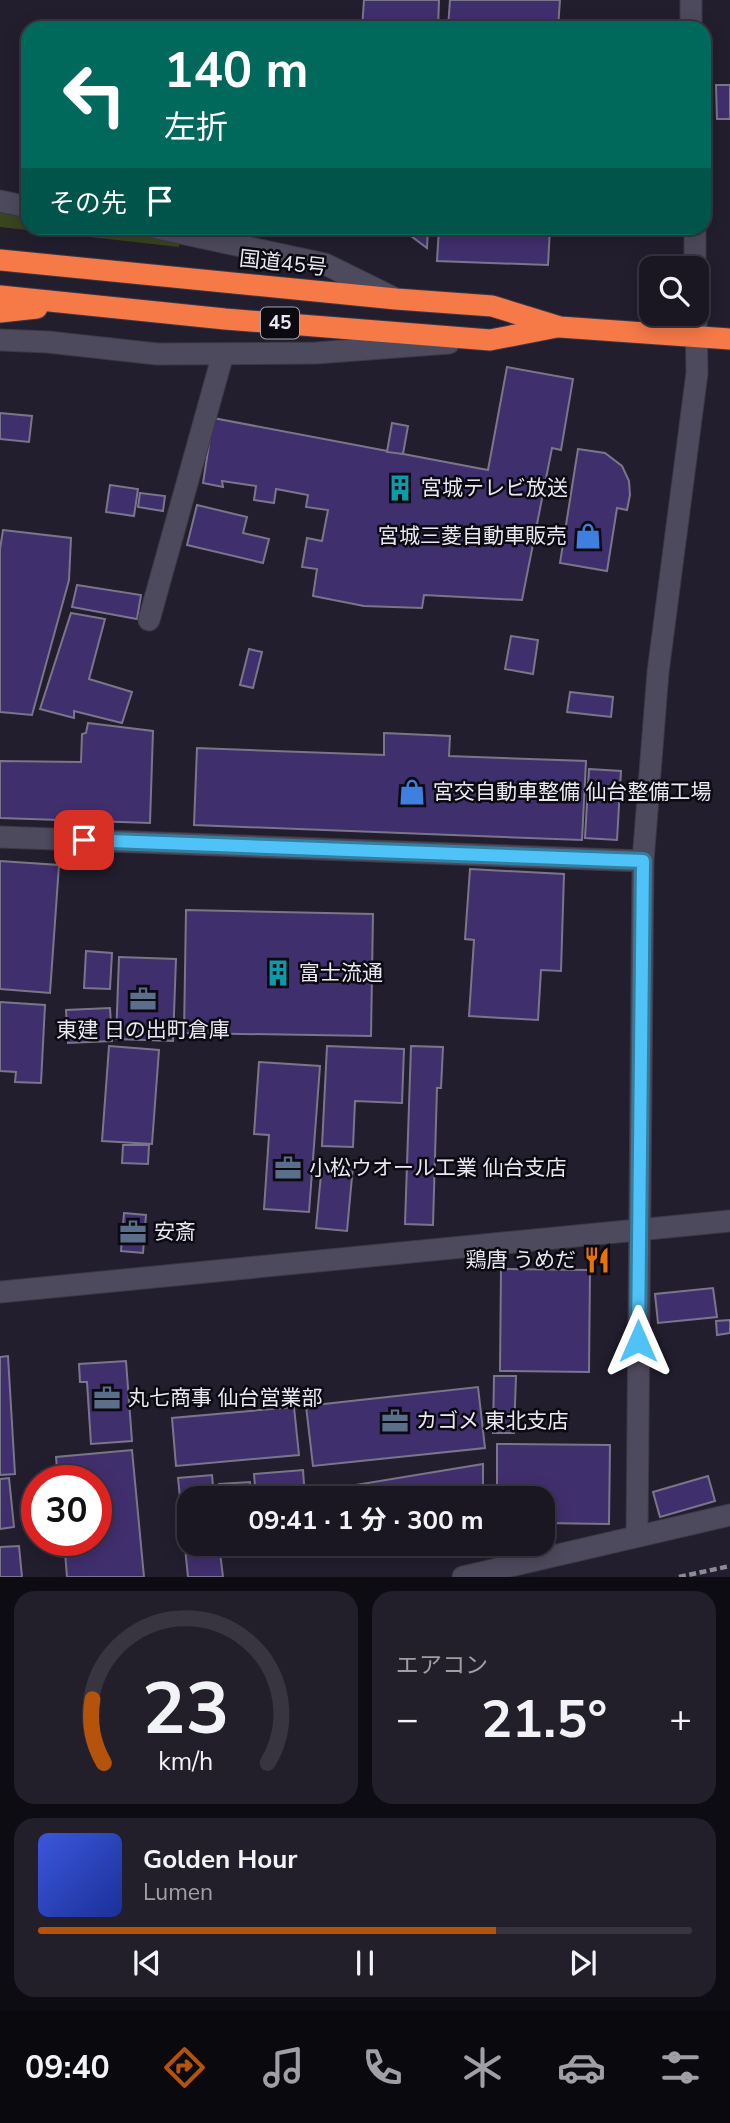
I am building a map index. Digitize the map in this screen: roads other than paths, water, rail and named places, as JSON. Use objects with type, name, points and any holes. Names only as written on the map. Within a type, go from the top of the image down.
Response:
[{"type":"highway","points":[[0,246],[100,270]]},
{"type":"highway","name":"国道45号","points":[[0,260],[492,306],[559,327],[730,339]]},
{"type":"highway","name":"国道45号","points":[[0,296],[225,319],[489,340],[559,327]]},
{"type":"highway","points":[[0,312],[54,306],[99,306]]},
{"type":"street","points":[[691,0],[691,21]]},
{"type":"street","points":[[0,201],[21,206]]},
{"type":"street","points":[[190,235],[325,264],[396,299]]},
{"type":"street","points":[[695,235],[695,256]]},
{"type":"street","points":[[637,1536],[643,861],[658,672],[697,373],[696,326]]},
{"type":"street","points":[[0,340],[48,342],[157,354],[223,354],[316,353],[489,340]]},
{"type":"street","points":[[149,620],[223,354]]},
{"type":"street","points":[[0,837],[643,861]]},
{"type":"street","points":[[0,1292],[730,1221]]},
{"type":"street","points":[[463,1577],[730,1515]]},
{"type":"place","name":"宮城テレビ放送","points":[[400,488]]},
{"type":"place","name":"宮城三菱自動車販売","points":[[588,536]]},
{"type":"place","name":"宮交自動車整備 仙台整備工場","points":[[412,792]]},
{"type":"place","name":"富士流通","points":[[278,973]]},
{"type":"place","name":"東建 日の出町倉庫","points":[[143,999]]},
{"type":"place","name":"小松ウオール工業 仙台支店","points":[[288,1168]]},
{"type":"place","name":"安斎","points":[[133,1232]]},
{"type":"place","name":"鶏唐 うめだ","points":[[597,1260]]},
{"type":"place","name":"丸七商事 仙台営業部","points":[[107,1398]]},
{"type":"place","name":"カゴメ 東北支店","points":[[395,1421]]}]
